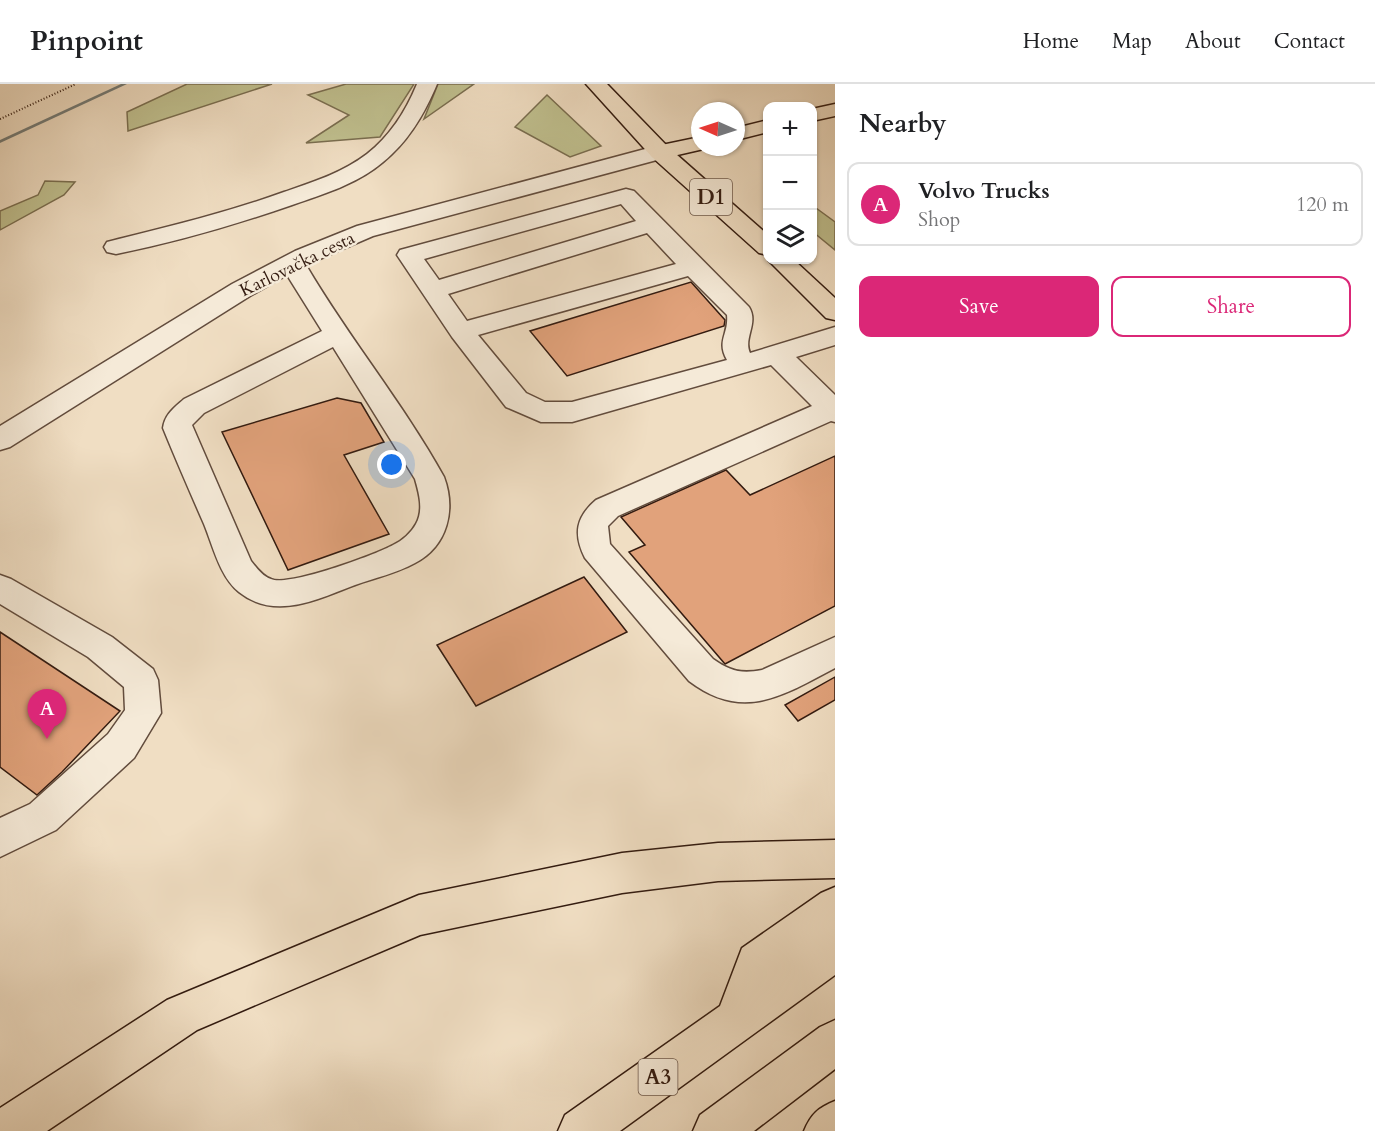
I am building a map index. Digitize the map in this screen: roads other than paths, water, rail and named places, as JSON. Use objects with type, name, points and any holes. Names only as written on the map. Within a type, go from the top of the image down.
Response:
[{"type":"main road","name":"D1","points":[[596,84],[660,152],[763,244]]},
{"type":"main road","points":[[817,114],[835,110]]},
{"type":"main road","points":[[745,132],[763,127]]},
{"type":"main road","points":[[660,152],[691,145]]},
{"type":"main road","points":[[784,264],[835,312]]},
{"type":"main road","points":[[6,1131],[182,1015],[418,915],[622,873],[718,862],[835,859]]},
{"type":"main road","points":[[735,1023],[757,963],[835,907]]},
{"type":"main road","name":"A3","points":[[581,1131],[835,950]]},
{"type":"main road","points":[[716,1131],[835,1042]]},
{"type":"main road","points":[[826,1131],[835,1124]]},
{"type":"street","points":[[116,247],[215,224],[336,180],[373,159],[386,148],[407,121],[427,84]]},
{"type":"street","name":"Karlovačka cesta","points":[[0,440],[222,302],[292,263],[365,231],[660,152]]},
{"type":"street","points":[[745,364],[736,356],[734,348],[734,339],[742,322],[740,313],[626,196],[409,255],[461,331],[516,400],[542,412],[572,412],[745,364],[835,336]]},
{"type":"street","points":[[433,290],[651,224]]},
{"type":"street","points":[[292,263],[317,306],[338,334],[429,477],[436,498],[435,519],[422,540],[405,554],[301,592],[273,594],[261,591],[244,578],[237,568],[177,428],[178,421],[194,406],[338,334]]},
{"type":"street","points":[[461,331],[693,267]]},
{"type":"street","points":[[776,354],[833,410],[607,508],[596,517],[591,529],[596,549],[701,670],[720,683],[741,689],[764,685],[835,652]]},
{"type":"street","points":[[0,588],[100,647],[141,680],[143,713],[121,746],[43,817],[0,838]]},
{"type":"waterway","points":[[0,142],[125,84]]},
{"type":"place","name":"Volvo Trucks","points":[[47,739]]}]
